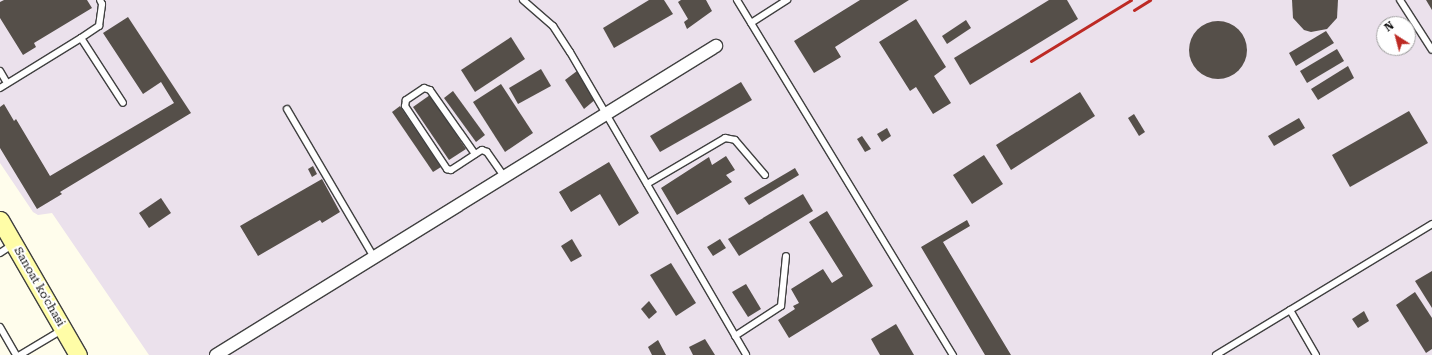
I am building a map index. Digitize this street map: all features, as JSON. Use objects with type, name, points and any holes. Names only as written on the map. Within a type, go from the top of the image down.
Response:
[{"type":"street","points":[[216,355],[716,46]]},
{"type":"street","name":"Sanoat ko'chasi","points":[[0,220],[7,248],[64,330],[78,355]]},
{"type":"lane","points":[[0,88],[99,26],[102,4],[100,0]]},
{"type":"lane","points":[[523,0],[553,26],[606,113],[746,355]]},
{"type":"lane","points":[[737,0],[952,355]]},
{"type":"lane","points":[[751,23],[788,0]]},
{"type":"lane","points":[[1400,0],[1432,50]]},
{"type":"lane","points":[[82,38],[123,103]]},
{"type":"lane","points":[[0,71],[7,83]]},
{"type":"lane","points":[[475,154],[430,90],[424,88],[406,100],[405,106],[447,169],[451,170],[482,150],[487,152],[504,176]]},
{"type":"lane","points":[[287,109],[374,257]]},
{"type":"lane","points":[[647,184],[725,138],[735,140],[766,174]]},
{"type":"lane","points":[[1216,355],[1432,224]]},
{"type":"lane","points":[[735,336],[781,306],[786,256]]},
{"type":"lane","points":[[1290,310],[1316,355]]},
{"type":"lane","points":[[0,327],[16,355]]},
{"type":"lane","points":[[20,355],[64,330]]},
{"type":"shaded area","points":[[0,0],[1432,0],[1432,355],[149,355],[52,213],[38,215],[33,212],[0,163]]},
{"type":"building","points":[[4,0],[87,0],[92,8],[34,43],[36,47],[23,55],[0,18],[0,2]]},
{"type":"building","points":[[649,0],[664,0],[673,14],[614,48],[603,28]]},
{"type":"building","points":[[681,0],[706,0],[712,11],[687,29],[684,22],[688,19],[678,2]]},
{"type":"building","points":[[860,0],[909,0],[835,47],[841,57],[814,73],[794,41]]},
{"type":"building","points":[[1049,0],[1067,0],[1078,19],[970,85],[954,58]]},
{"type":"building","points":[[1292,0],[1338,0],[1337,18],[1327,29],[1311,32],[1304,30],[1293,18]]},
{"type":"building","points":[[1426,0],[1432,0],[1432,10]]},
{"type":"building","points":[[128,17],[191,113],[60,192],[62,194],[37,209],[0,148],[0,107],[4,104],[14,121],[16,119],[50,176],[174,103],[161,82],[143,94],[103,33]]},
{"type":"building","points":[[916,19],[946,67],[934,76],[951,103],[933,114],[916,87],[910,91],[879,42]]},
{"type":"building","points":[[966,20],[971,28],[947,44],[942,36]]},
{"type":"building","points":[[1218,21],[1234,26],[1242,34],[1247,50],[1242,66],[1234,74],[1218,79],[1202,74],[1194,66],[1189,50],[1194,34],[1202,26]]},
{"type":"building","points":[[1326,31],[1334,43],[1296,66],[1289,53]]},
{"type":"building","points":[[511,37],[525,59],[475,92],[461,70]]},
{"type":"building","points":[[1337,49],[1344,61],[1307,83],[1300,71]]},
{"type":"building","points":[[1348,66],[1354,78],[1318,100],[1311,89]]},
{"type":"building","points":[[541,69],[551,86],[518,104],[509,88]]},
{"type":"building","points":[[577,71],[596,99],[584,109],[565,80]]},
{"type":"building","points":[[741,82],[752,100],[660,152],[650,136]]},
{"type":"building","points":[[501,84],[533,133],[505,152],[473,102]]},
{"type":"building","points":[[453,91],[485,135],[476,142],[444,98]]},
{"type":"building","points":[[1080,92],[1095,116],[1011,170],[996,145]]},
{"type":"building","points":[[430,95],[466,149],[449,160],[413,107]]},
{"type":"building","points":[[400,106],[441,167],[433,172],[392,112]]},
{"type":"building","points":[[1409,111],[1428,143],[1350,187],[1332,155]]},
{"type":"building","points":[[1134,114],[1145,132],[1139,136],[1128,118]]},
{"type":"building","points":[[1299,118],[1305,128],[1274,146],[1268,136]]},
{"type":"building","points":[[887,128],[891,136],[882,142],[877,134]]},
{"type":"building","points":[[862,136],[871,149],[865,152],[857,139]]},
{"type":"building","points":[[984,155],[1003,184],[972,204],[953,175]]},
{"type":"building","points":[[726,156],[735,170],[726,175],[732,182],[677,215],[661,188],[709,157],[712,165]]},
{"type":"building","points":[[609,162],[639,213],[619,226],[600,194],[571,212],[559,192]]},
{"type":"building","points":[[313,166],[317,174],[312,177],[308,169]]},
{"type":"building","points":[[795,168],[799,175],[749,205],[744,198]]},
{"type":"building","points":[[322,179],[340,212],[322,223],[320,220],[258,256],[240,226]]},
{"type":"building","points":[[803,194],[813,211],[739,256],[728,239]]},
{"type":"building","points":[[161,198],[171,213],[149,228],[139,213]]},
{"type":"building","points":[[827,211],[873,286],[789,338],[778,320],[795,309],[793,306],[799,303],[791,289],[823,269],[832,283],[843,276],[809,222]]},
{"type":"building","points":[[967,220],[970,226],[943,242],[1011,355],[985,355],[921,247]]},
{"type":"building","points":[[572,239],[582,256],[571,262],[561,246]]},
{"type":"building","points":[[720,239],[726,248],[713,256],[707,247]]},
{"type":"building","points":[[671,263],[696,303],[676,316],[650,275]]},
{"type":"building","points":[[1432,271],[1432,308],[1415,281]]},
{"type":"building","points":[[746,284],[761,309],[748,317],[732,292]]},
{"type":"building","points":[[1415,292],[1432,318],[1432,349],[1426,353],[1396,305]]},
{"type":"building","points":[[649,301],[657,312],[649,319],[641,309]]},
{"type":"building","points":[[1364,311],[1369,321],[1358,328],[1352,319]]},
{"type":"building","points":[[896,324],[914,355],[880,355],[871,339]]},
{"type":"building","points":[[705,339],[715,355],[693,355],[689,347]]},
{"type":"building","points":[[658,340],[666,355],[652,355],[648,347]]},
{"type":"railway","points":[[1031,61],[1131,0]]},
{"type":"railway","points":[[1134,10],[1150,0]]}]
